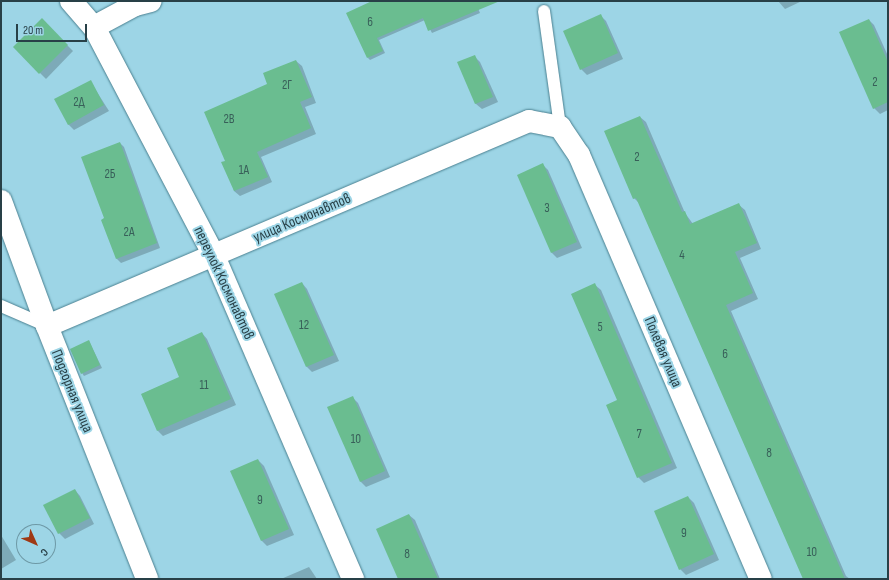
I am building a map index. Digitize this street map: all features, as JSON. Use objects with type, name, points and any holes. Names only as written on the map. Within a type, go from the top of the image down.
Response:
[{"type":"street","name":"переулок Космонавтов","points":[[71,1],[94,27],[214,256],[353,579]]},
{"type":"street","points":[[94,27],[136,5],[151,1]]},
{"type":"street","name":"улица Космонавтов","points":[[47,326],[529,121],[560,127]]},
{"type":"street","name":"Полевая улица","points":[[560,127],[579,155],[761,579]]},
{"type":"street","name":"Подгорная улица","points":[[1,201],[47,326],[147,579]]},
{"type":"lane","points":[[544,11],[560,127]]},
{"type":"lane","points":[[1,306],[47,326]]},
{"type":"building","points":[[372,1],[500,1],[428,31],[423,18],[377,38],[383,51],[367,58],[346,13]]},
{"type":"building","points":[[601,14],[618,53],[580,70],[563,31]]},
{"type":"building","points":[[42,18],[68,45],[39,74],[13,47]]},
{"type":"building","points":[[869,19],[888,62],[888,102],[873,109],[839,32]]},
{"type":"building","points":[[475,55],[493,97],[475,104],[457,62]]},
{"type":"building","points":[[296,60],[312,97],[300,102],[311,128],[257,152],[268,177],[234,191],[221,162],[225,161],[204,112],[267,84],[263,73]]},
{"type":"building","points":[[91,80],[104,105],[68,125],[54,99]]},
{"type":"building","points":[[640,116],[682,212],[685,211],[690,224],[739,203],[757,243],[735,252],[753,293],[726,305],[845,579],[803,579],[636,198],[633,199],[604,131]]},
{"type":"building","points":[[120,142],[157,243],[116,259],[101,220],[104,218],[81,157]]},
{"type":"building","points":[[543,163],[577,242],[551,253],[517,175]]},
{"type":"building","points":[[302,282],[334,355],[306,367],[274,294]]},
{"type":"building","points":[[595,283],[672,463],[637,478],[606,405],[617,400],[571,294]]},
{"type":"building","points":[[202,332],[231,399],[157,431],[141,394],[179,377],[167,348]]},
{"type":"building","points":[[89,340],[100,365],[81,374],[70,349]]},
{"type":"building","points":[[353,396],[385,471],[360,482],[327,407]]},
{"type":"building","points":[[258,459],[289,529],[261,541],[230,471]]},
{"type":"building","points":[[75,489],[90,518],[58,534],[56,530],[56,524],[53,524],[43,505]]},
{"type":"building","points":[[688,496],[714,554],[679,570],[654,511]]},
{"type":"building","points":[[409,514],[438,579],[398,579],[376,529]]}]
